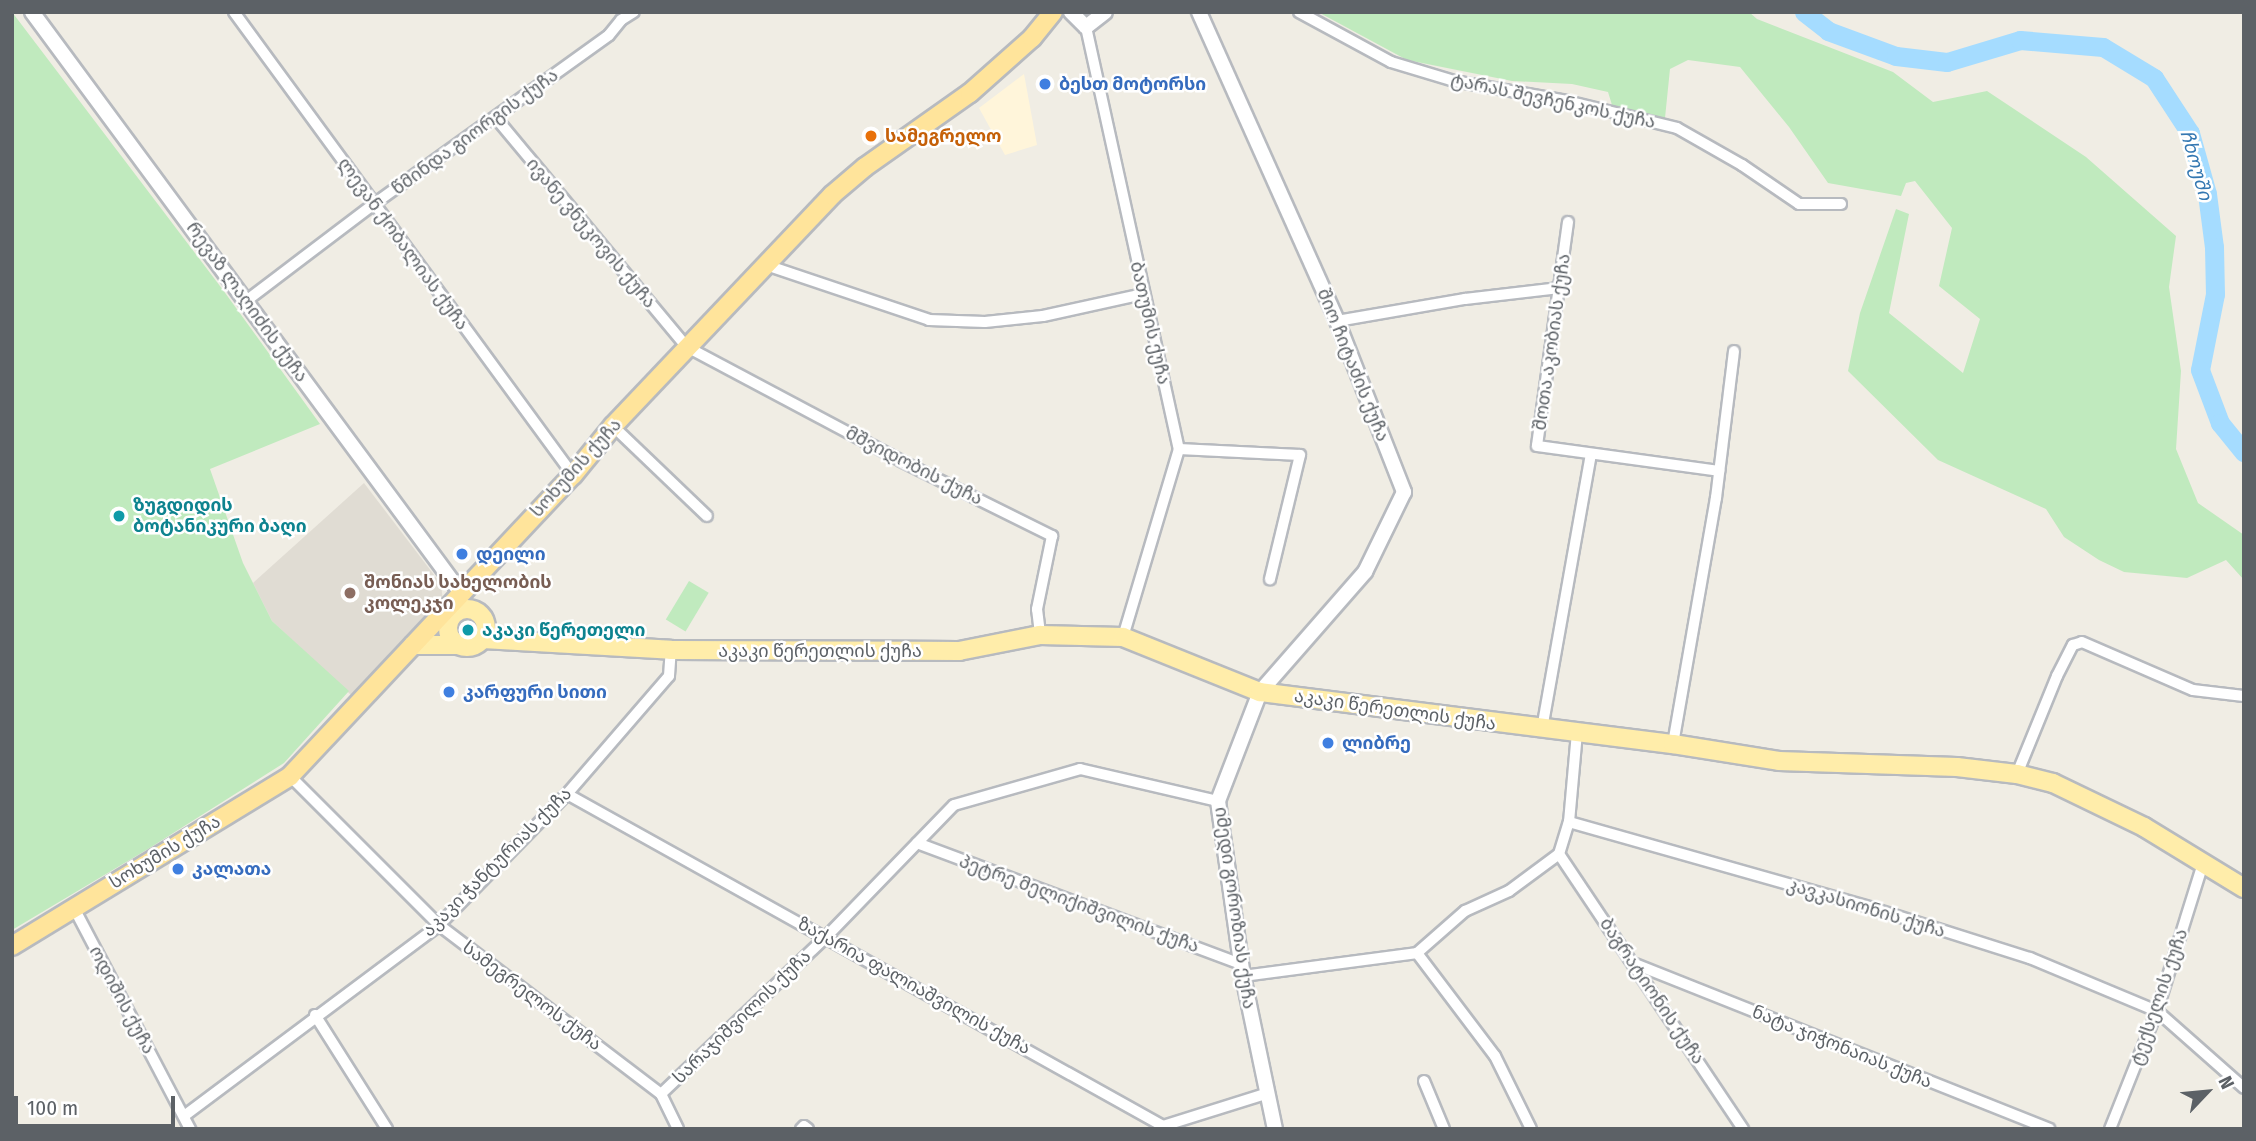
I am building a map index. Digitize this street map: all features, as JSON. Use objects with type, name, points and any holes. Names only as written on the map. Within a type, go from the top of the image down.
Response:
[{"type":"highway","name":"სოხუმის ქუჩა","points":[[12,946],[290,776],[414,645],[446,618],[466,587],[573,475],[613,426],[832,195],[865,167],[970,93],[1032,38],[1053,12]]},
{"type":"main road","points":[[414,645],[476,645],[483,639],[486,632],[466,587]]},
{"type":"main road","points":[[466,587],[502,631]]},
{"type":"main road","points":[[458,645],[452,641],[446,618],[462,609],[480,614],[502,631],[527,642]]},
{"type":"main road","name":"აკაკი წერეთლის ქუჩა","points":[[483,639],[671,650],[959,651],[1040,635],[1123,636],[1260,692],[1674,744],[1779,761],[1957,767],[2017,774],[2053,783],[2144,827],[2244,888]]},
{"type":"street","name":"რევაზ ლაღიძის ქუჩა","points":[[32,12],[246,301],[466,587]]},
{"type":"street","name":"ლევან ქობალიას ქუჩა","points":[[234,12],[573,475]]},
{"type":"street","name":"წმინდა გიორგის ქუჩა","points":[[246,301],[374,204],[609,35],[619,16],[634,12]]},
{"type":"street","points":[[1071,12],[1086,27],[1105,12]]},
{"type":"street","name":"შიო ჩიტაძის ქუჩა","points":[[1199,12],[1337,321],[1404,492],[1366,572],[1260,692]]},
{"type":"street","name":"ტარას შევჩენკოს ქუჩა","points":[[1299,12],[1391,62],[1454,81],[1567,101],[1677,128],[1742,165],[1799,204],[1841,204]]},
{"type":"street","name":"ბათუმის ქუჩა","points":[[1086,27],[1179,449],[1123,636]]},
{"type":"street","name":"ივანე ვნუკოვის ქუჩა","points":[[496,118],[687,347]]},
{"type":"street","name":"შოთა აკობიას ქუჩა","points":[[1568,222],[1537,446],[1719,471]]},
{"type":"street","points":[[766,264],[929,320],[985,323],[1043,316],[1143,294]]},
{"type":"street","points":[[1337,321],[1465,299],[1559,288]]},
{"type":"street","name":"მშვიდობის ქუჩა","points":[[687,347],[901,461],[1052,536],[1037,609],[1040,635]]},
{"type":"street","points":[[1674,744],[1719,471],[1734,351]]},
{"type":"street","points":[[613,426],[707,516]]},
{"type":"street","points":[[1179,449],[1300,455],[1270,579]]},
{"type":"street","points":[[1542,729],[1591,455]]},
{"type":"street","points":[[2017,774],[2057,676],[2073,645],[2082,642],[2193,690],[2244,696]]},
{"type":"street","name":"აკაკი ჭანტურიას ქუჩა","points":[[184,1116],[315,1015],[439,925],[567,794],[669,676],[671,650]]},
{"type":"street","name":"იმედი გოროზიას ქუჩა","points":[[1260,692],[1218,801],[1242,970],[1275,1129]]},
{"type":"street","points":[[1242,970],[1417,953],[1465,911],[1509,891],[1559,854],[1569,822],[1577,732]]},
{"type":"street","name":"სარაჯიშვილის ქუჩა","points":[[661,1094],[827,936],[954,805],[1080,769],[1218,801]]},
{"type":"street","name":"სამეგრელოს ქუჩა","points":[[290,776],[439,925],[661,1094],[678,1129]]},
{"type":"street","name":"ზაქარია ფალიაშვილის ქუჩა","points":[[567,794],[827,936],[1161,1128],[1268,1093]]},
{"type":"street","name":"კავკასიონის ქუჩა","points":[[1569,822],[1872,908],[2030,958],[2157,1012],[2244,1088]]},
{"type":"street","name":"პეტრე მელიქიშვილის ქუჩა","points":[[918,844],[1242,970]]},
{"type":"street","name":"ბაგრატიონის ქუჩა","points":[[1559,854],[1743,1129]]},
{"type":"street","name":"ტექსელის ქუჩა","points":[[2110,1129],[2157,1012],[2203,863]]},
{"type":"street","name":"ოდიშის ქუჩა","points":[[74,908],[190,1129]]},
{"type":"street","points":[[1417,953],[1495,1056],[1531,1129]]},
{"type":"street","name":"ნატა ჯიჭონაიას ქუჩა","points":[[1635,964],[2049,1129]]},
{"type":"street","points":[[315,1015],[387,1129]]},
{"type":"street","points":[[1424,1081],[1444,1129]]},
{"type":"street","points":[[801,1129],[804,1126],[808,1129]]},
{"type":"shaded area","points":[[1024,74],[1037,145],[1005,155],[979,108]]},
{"type":"shaded area","name":"შონიას სახელობის კოლეკჯი","points":[[364,483],[441,584],[443,602],[351,695],[272,621],[253,583]]},
{"type":"green space","name":"ზუგდიდის ბოტანიკური ბაღი","points":[[12,12],[223,290],[320,424],[210,469],[243,563],[272,621],[349,691],[284,763],[148,849],[12,930]]},
{"type":"green space","points":[[1318,12],[1749,12],[1757,19],[1893,72],[1933,102],[1987,91],[2086,157],[2176,236],[2169,287],[2181,371],[2176,449],[2198,503],[2244,535],[2244,580],[2226,560],[2187,578],[2124,572],[2099,560],[2064,537],[2046,509],[1938,460],[1848,371],[1860,313],[1896,209],[1909,214],[1889,313],[1963,373],[1980,319],[1939,286],[1952,228],[1915,181],[1906,183],[1901,196],[1828,183],[1789,127],[1740,67],[1688,60],[1670,69],[1665,118],[1612,105],[1608,92],[1572,84],[1512,81],[1407,60]]},
{"type":"green space","points":[[689,581],[709,593],[686,631],[666,620]]},
{"type":"green space","points":[[467,620],[474,623],[477,630],[474,637],[467,640],[460,637],[457,630],[460,623]]},
{"type":"waterway","name":"ჩხოუში","points":[[1804,12],[1828,31],[1896,56],[1947,62],[2020,40],[2103,47],[2154,78],[2190,133],[2207,194],[2214,247],[2215,294],[2200,370],[2220,423],[2244,453]]},
{"type":"place","name":"ბესთ მოტორსი","points":[[1045,84]]},
{"type":"place","name":"სამეგრელო","points":[[871,136]]},
{"type":"place","name":"ზუგდიდის ბოტანიკური ბაღი","points":[[119,516]]},
{"type":"place","name":"დეილი","points":[[462,554]]},
{"type":"place","name":"შონიას სახელობის კოლეკჯი","points":[[350,593]]},
{"type":"place","name":"აკაკი წერეთელი","points":[[468,630]]},
{"type":"place","name":"კარფური სითი","points":[[449,692]]},
{"type":"place","name":"ლიბრე","points":[[1328,743]]},
{"type":"place","name":"კალათა","points":[[178,869]]}]
